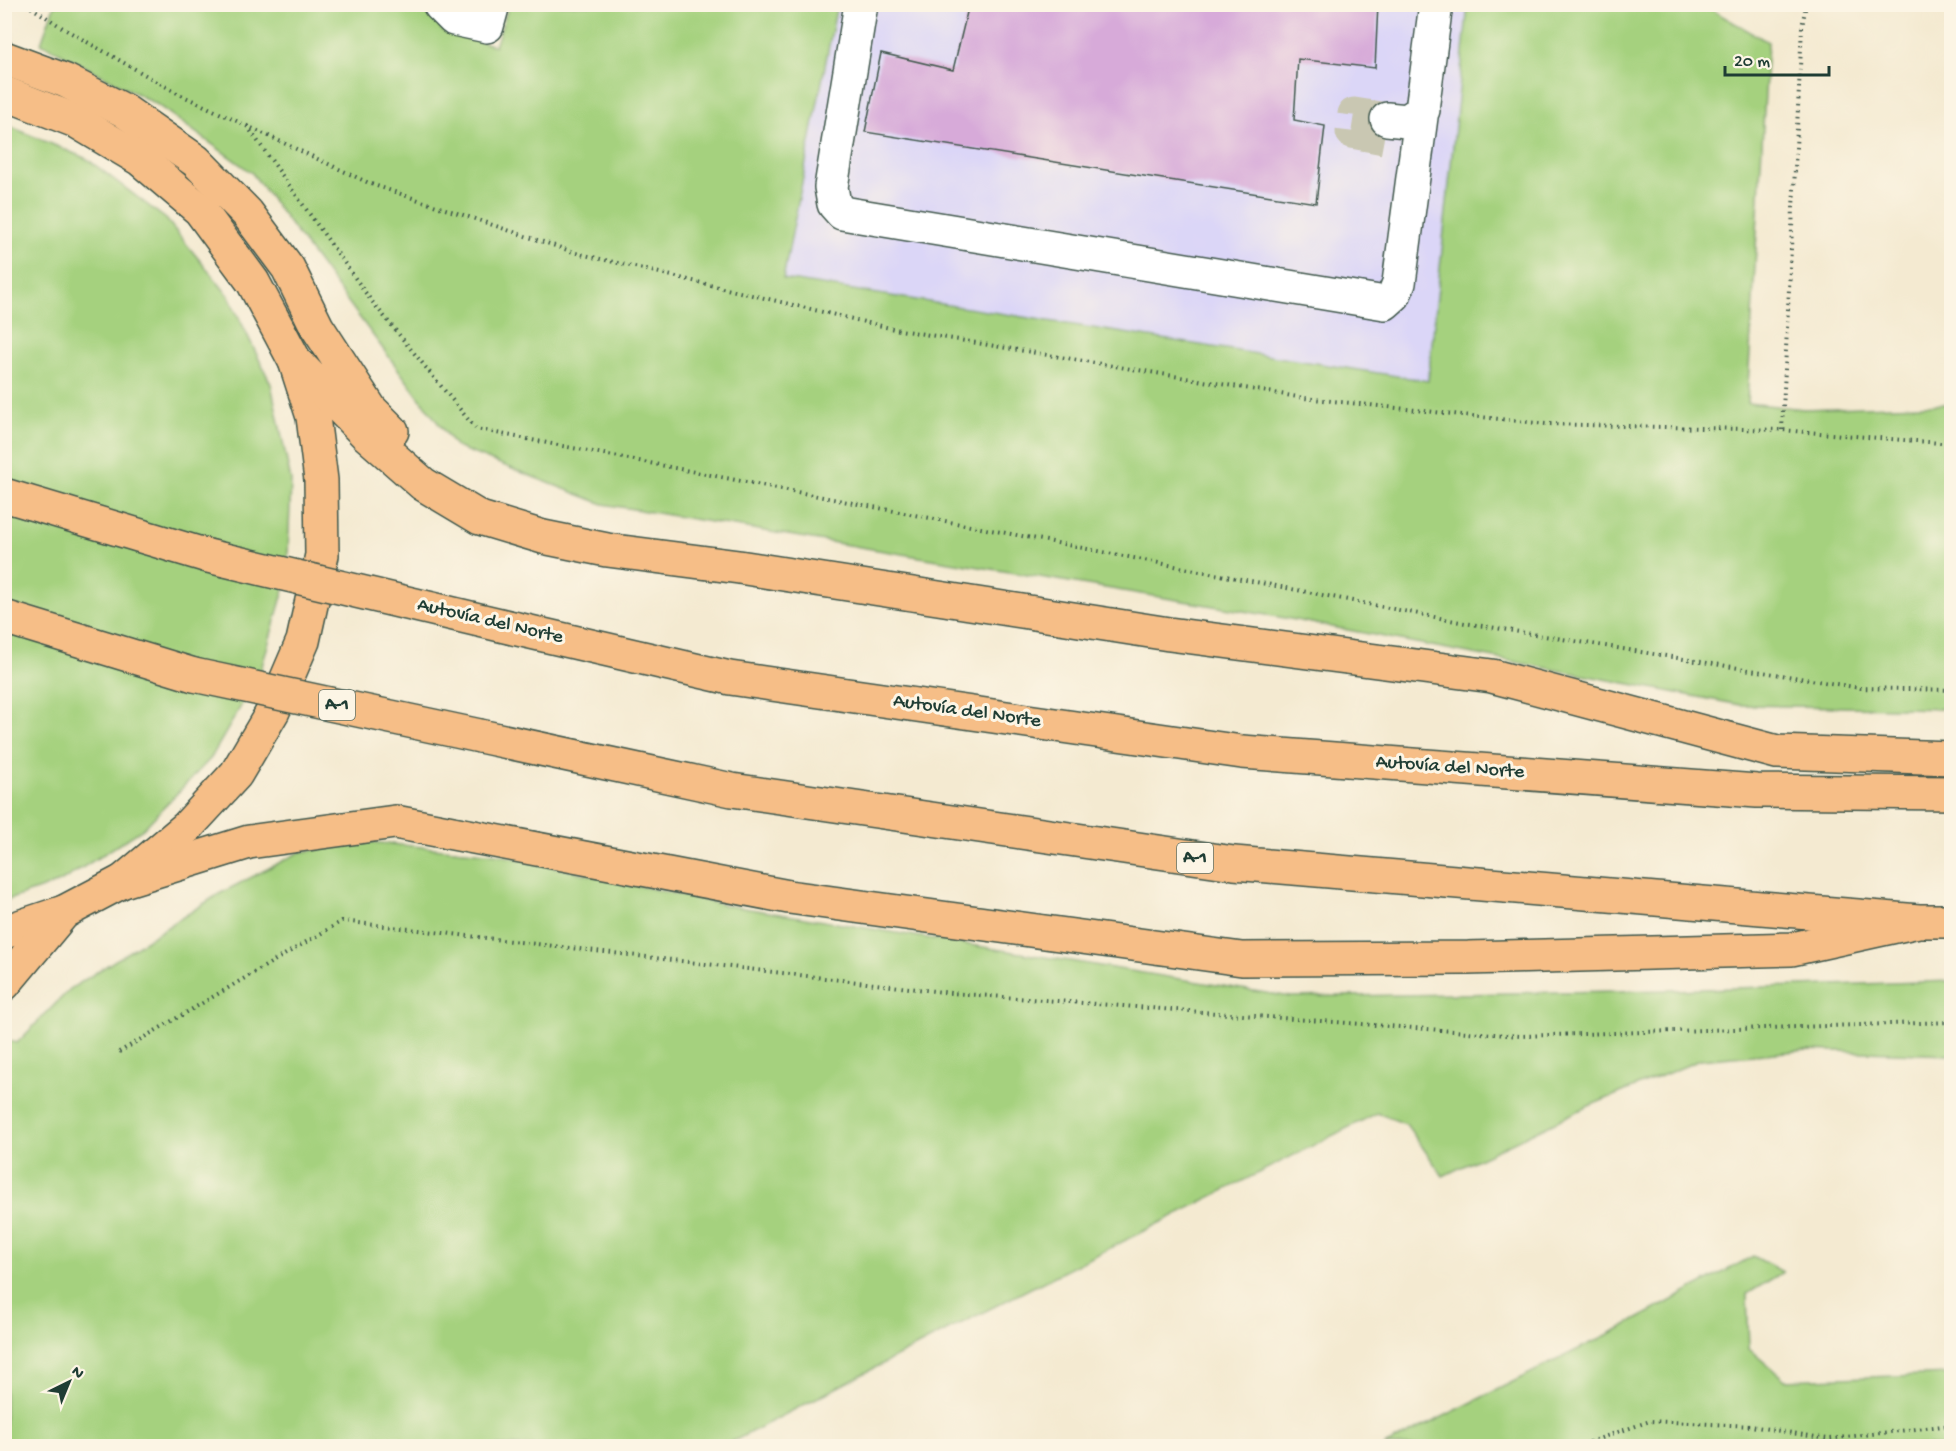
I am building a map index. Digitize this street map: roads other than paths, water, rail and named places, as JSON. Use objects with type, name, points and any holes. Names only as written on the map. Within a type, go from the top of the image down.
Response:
[{"type":"main road","points":[[4,58],[66,81],[123,110],[196,161],[247,213],[288,268],[317,327],[371,410],[426,466],[483,500],[740,567]]},
{"type":"main road","points":[[4,93],[76,121],[122,148],[140,159],[200,210],[253,282],[295,361],[313,417],[321,480],[321,555],[303,641],[273,711],[236,774],[187,827],[123,881]]},
{"type":"main road","points":[[295,361],[365,433],[423,484],[480,519],[543,537],[607,550],[740,567],[1168,634],[1492,676],[1777,753],[1952,758]]},
{"type":"main road","name":"Autovía del Norte","points":[[4,495],[208,556],[730,678],[1242,752],[1758,791],[1952,793]]},
{"type":"main road","name":"A-1","points":[[4,617],[194,675],[732,790],[1234,863],[1919,921],[1952,921]]},
{"type":"main road","points":[[4,932],[64,912],[123,881],[249,842],[395,822],[789,897],[1242,959],[1468,958],[1791,949],[1919,921]]},
{"type":"main road","points":[[4,984],[64,912]]},
{"type":"lane","points":[[440,5],[454,19],[487,26],[493,4]]},
{"type":"lane","points":[[861,4],[831,187],[834,204],[842,213],[1385,303],[1394,295],[1399,283],[1436,4]]},
{"type":"lane","points":[[1417,151],[1385,128],[1407,121],[1423,110]]},
{"type":"tunnel","points":[[1384,138],[1352,132],[1354,114],[1387,119]]}]
